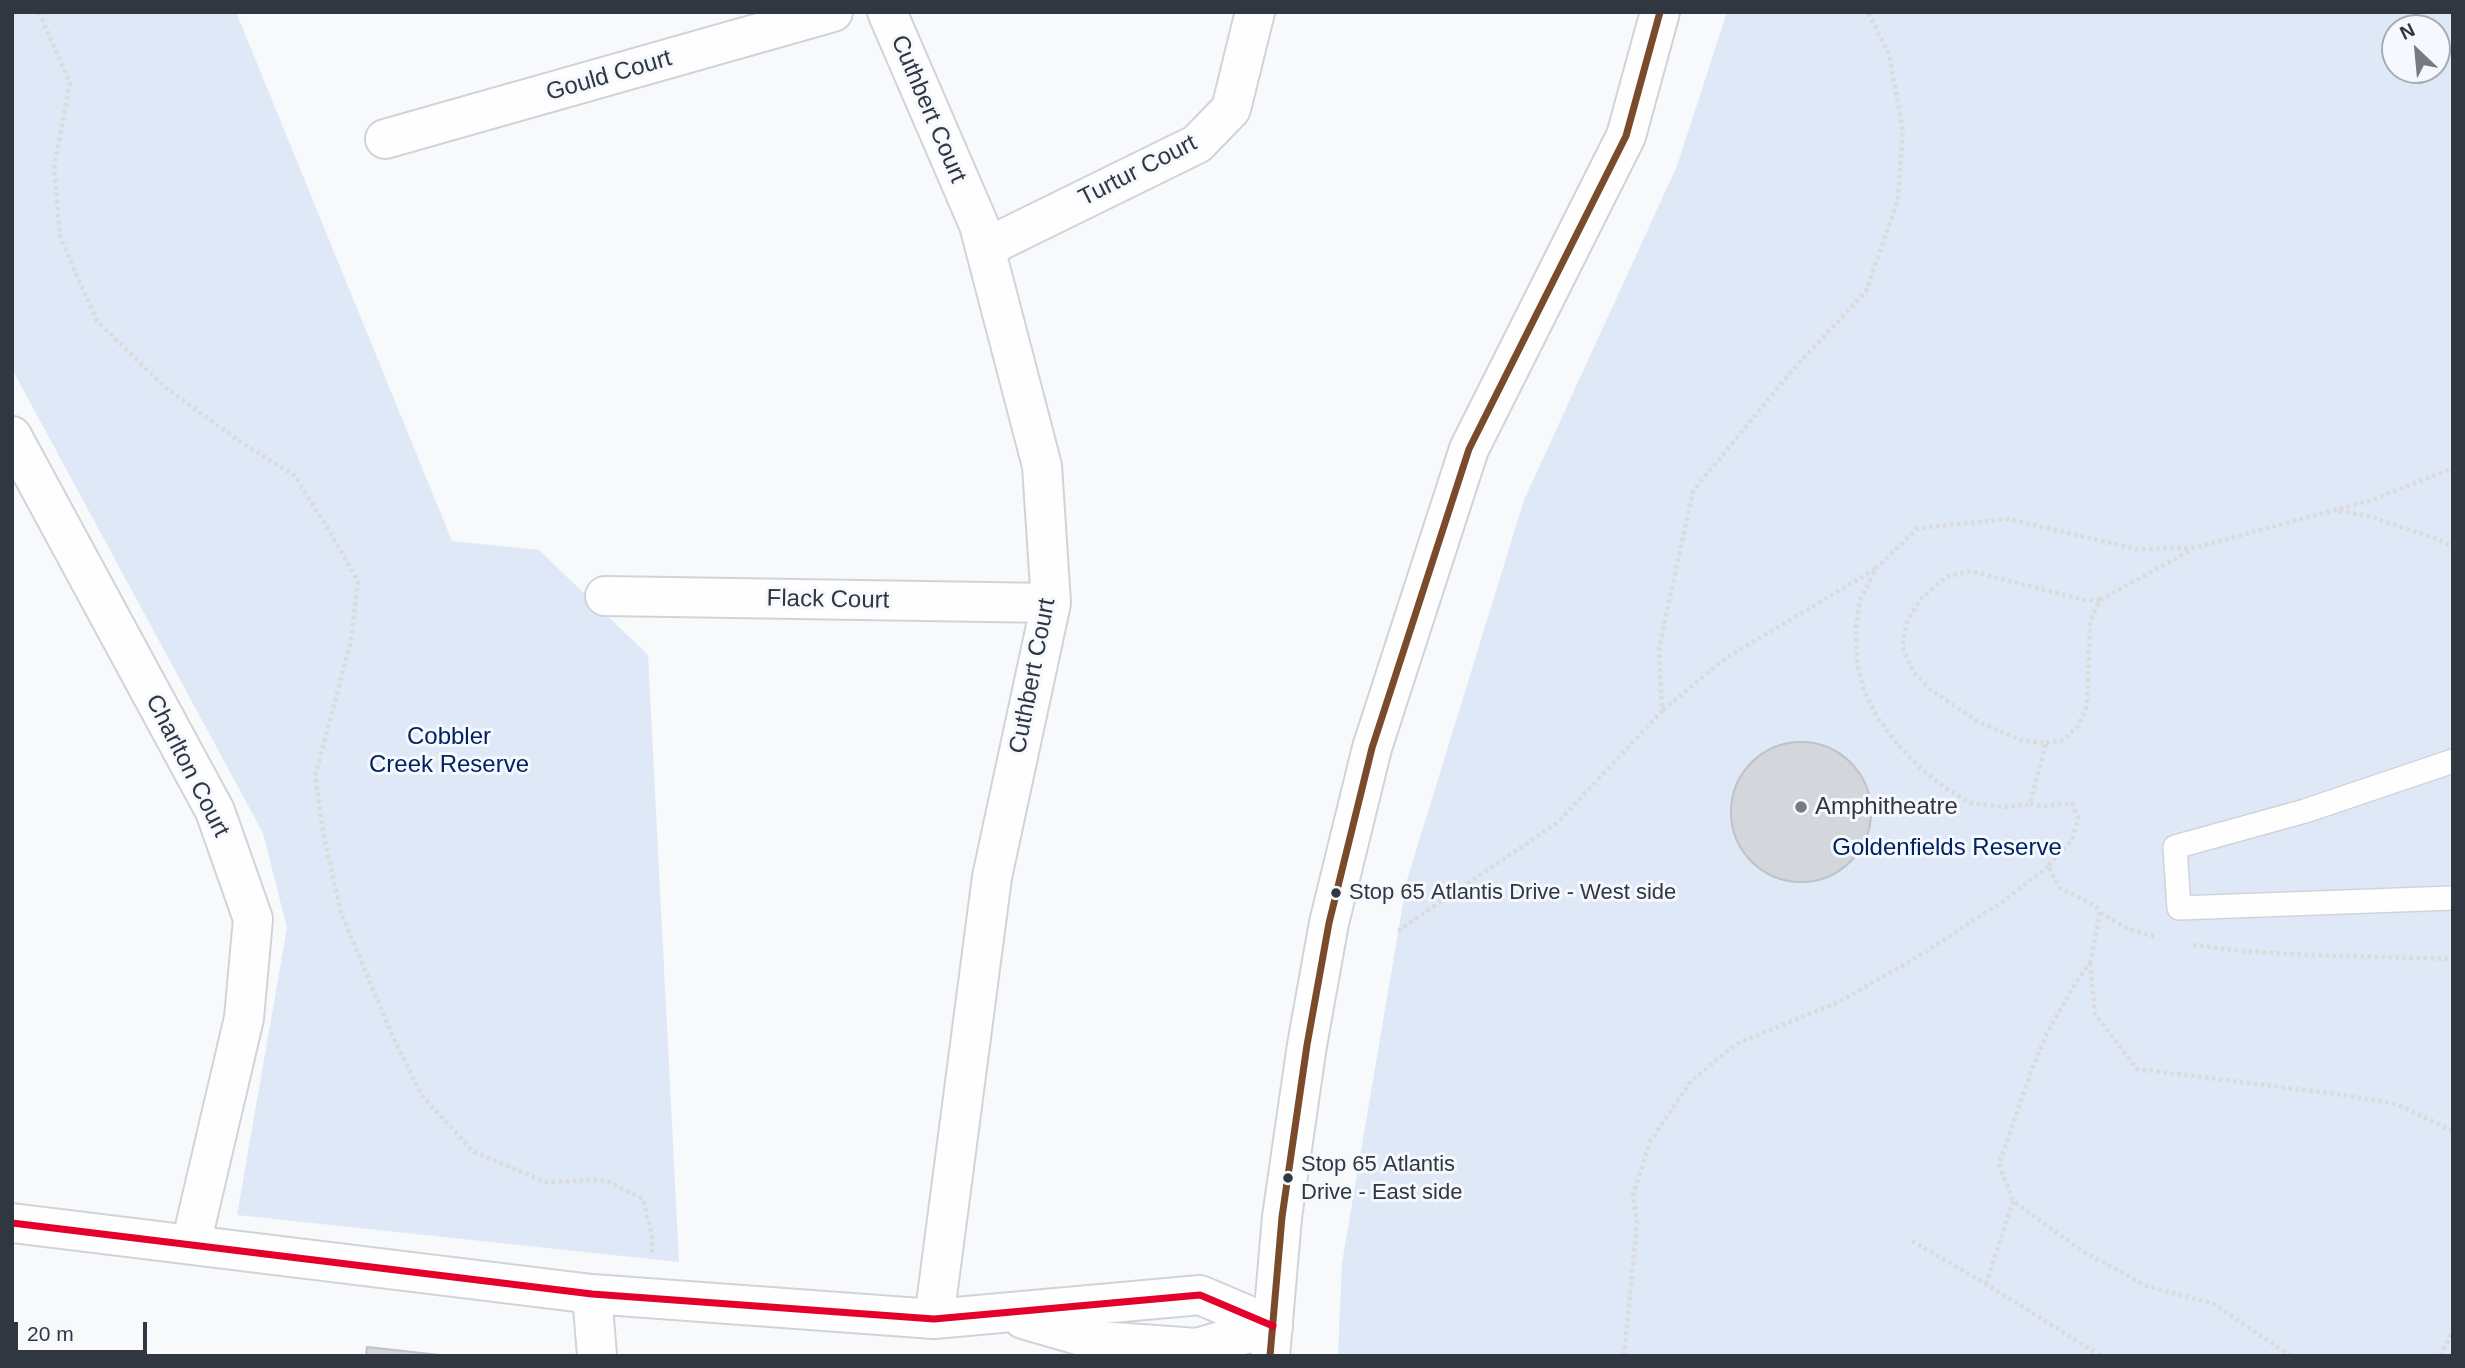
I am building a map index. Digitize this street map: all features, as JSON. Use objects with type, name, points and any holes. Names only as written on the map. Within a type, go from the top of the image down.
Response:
[{"type":"street","name":"Gould Court","points":[[385,139],[833,12]]},
{"type":"street","name":"Cuthbert Court","points":[[887,12],[979,225],[1042,466],[1051,603],[992,877],[934,1319]]},
{"type":"street","name":"Turtur Court","points":[[985,247],[1197,144],[1231,109],[1255,12]]},
{"type":"street","points":[[1271,1341],[1282,1217],[1307,1045],[1329,923],[1372,748],[1469,449],[1626,136],[1660,12]]},
{"type":"street","name":"Charlton Court","points":[[12,436],[215,811],[254,919],[244,1018],[191,1244]]},
{"type":"street","name":"Flack Court","points":[[605,596],[1051,603]]},
{"type":"street","points":[[12,1223],[592,1294],[934,1319],[1200,1296],[1271,1341]]},
{"type":"street","points":[[592,1294],[597,1356]]},
{"type":"street","points":[[1004,1314],[1100,1341],[1197,1348],[1271,1341]]},
{"type":"lane","points":[[2453,761],[2305,811],[2175,847],[2179,908],[2453,898]]},
{"type":"path","points":[[39,12],[70,83],[54,167],[60,237],[97,321],[166,388],[242,443],[294,475],[358,581],[351,642],[315,776],[324,837],[341,913],[393,1037],[422,1096],[474,1152],[545,1182],[605,1180],[643,1199],[652,1235],[652,1299]]},
{"type":"path","points":[[1662,711],[1659,648],[1693,491],[1790,373],[1866,291],[1898,200],[1903,130],[1889,55],[1868,12]]},
{"type":"path","points":[[2100,600],[2090,621],[2087,706],[2078,726],[2063,740],[2046,743],[2023,741],[1978,722],[1931,691],[1913,672],[1902,646],[1907,621],[1921,599],[1945,578],[1970,571],[2084,600],[2100,600],[2194,548],[2372,500],[2453,468]]},
{"type":"path","points":[[2335,510],[2368,516],[2453,547]]},
{"type":"path","points":[[1398,931],[1558,822],[1662,711],[1726,658],[1877,567],[1918,528],[2008,519],[2136,549],[2194,548]]},
{"type":"path","points":[[1624,1356],[1637,1223],[1633,1195],[1650,1142],[1691,1081],[1738,1043],[1839,1002],[1919,956],[2005,900],[2048,866],[2072,840],[2078,818],[2072,803],[2005,807],[1972,803],[1947,789],[1920,768],[1877,717],[1864,690],[1857,663],[1856,626],[1860,600],[1877,567]]},
{"type":"path","points":[[2031,804],[2046,743]]},
{"type":"path","points":[[2048,866],[2060,888],[2096,906],[2100,913],[2126,928],[2162,939]]},
{"type":"path","points":[[2100,913],[2090,964],[2095,1014],[2137,1069],[2396,1104],[2453,1131]]},
{"type":"path","points":[[2187,944],[2241,951],[2453,959]]},
{"type":"path","points":[[2090,964],[2048,1031],[2032,1069],[2000,1164],[2013,1201],[2082,1251],[2147,1286],[2214,1304],[2291,1356]]},
{"type":"path","points":[[1986,1284],[2013,1201]]},
{"type":"path","points":[[1912,1241],[2101,1356]]},
{"type":"path","points":[[2440,1356],[2453,1331]]},
{"type":"green space","name":"Cobbler Creek Reserve","points":[[12,12],[236,12],[452,541],[539,550],[648,655],[679,1262],[237,1215],[287,928],[263,833],[12,369]]},
{"type":"green space","name":"Goldenfields Reserve","points":[[1727,12],[2453,12],[2453,1356],[1338,1356],[1342,1263],[1407,880],[1524,500],[1677,166]]},
{"type":"building","name":"Amphitheatre","points":[[1801,742],[1828,747],[1851,762],[1866,785],[1871,812],[1866,839],[1851,862],[1828,877],[1801,882],[1774,877],[1751,862],[1736,839],[1731,812],[1736,785],[1751,762],[1774,747]]},
{"type":"building","points":[[367,1347],[449,1356],[366,1356]]},
{"type":"transit line","points":[[1270,1356],[1282,1217],[1307,1045],[1329,923],[1372,748],[1469,449],[1626,136],[1660,12]]},
{"type":"transit line","points":[[12,1223],[592,1294],[934,1319],[1200,1295],[1273,1326]]},
{"type":"place","name":"Amphitheatre","points":[[1801,807]]},
{"type":"place","name":"Stop 65 Atlantis Drive - West side","points":[[1336,893]]},
{"type":"place","name":"Stop 65 Atlantis Drive - East side","points":[[1288,1178]]}]
